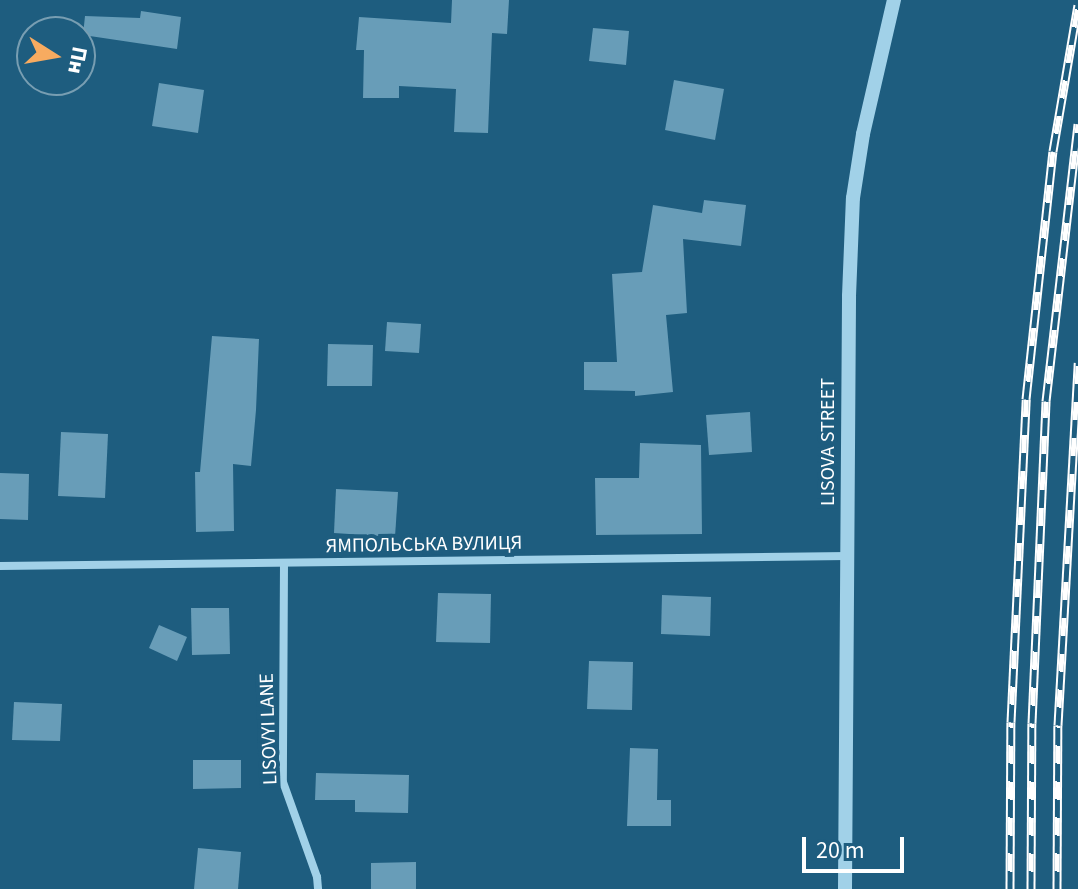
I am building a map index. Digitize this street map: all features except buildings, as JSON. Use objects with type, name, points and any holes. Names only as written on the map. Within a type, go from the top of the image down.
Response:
[{"type":"street","name":"LISOVA STREET","points":[[845,889],[849,296],[853,198],[863,134],[894,0]]},
{"type":"street","name":"ЯМПОЛЬСЬКА ВУЛИЦЯ","points":[[0,566],[848,556]]},
{"type":"street","name":"LISOVYI LANE","points":[[284,563],[283,782],[317,877],[318,889]]},
{"type":"railway","points":[[1010,889],[1011,722],[1026,399],[1053,151],[1078,5]]},
{"type":"railway","points":[[1031,889],[1032,723],[1046,401],[1078,124]]},
{"type":"railway","points":[[1057,889],[1058,725],[1078,363]]}]
